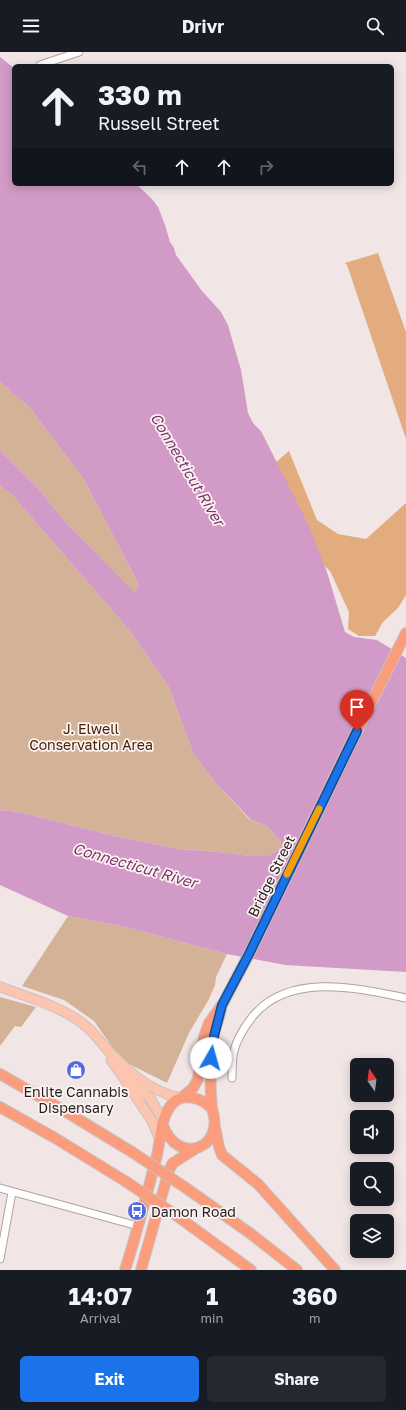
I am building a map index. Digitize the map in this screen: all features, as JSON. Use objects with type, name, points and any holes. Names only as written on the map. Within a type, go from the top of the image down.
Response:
[{"type":"highway","name":"Bridge Street","points":[[181,1098],[193,1088],[198,1079],[205,1032],[209,1022],[222,1005],[249,954],[343,759],[406,633]]},
{"type":"highway","name":"Bridge Street","points":[[212,1110],[210,1078],[212,1049],[222,1005]]},
{"type":"highway","points":[[0,1074],[69,1113],[132,1152],[251,1234],[297,1270]]},
{"type":"highway","points":[[125,1270],[132,1249],[166,1114],[172,1104],[181,1098],[189,1097],[199,1100],[212,1110],[222,1155],[258,1184],[335,1270]]},
{"type":"highway","points":[[0,1107],[66,1144],[125,1180],[251,1270]]},
{"type":"highway","points":[[163,1123],[168,1137],[174,1143],[185,1148],[195,1149]]},
{"type":"highway","points":[[141,1270],[169,1170],[173,1162],[205,1144],[214,1132],[215,1126]]},
{"type":"highway","points":[[132,1249],[131,1259],[135,1270]]},
{"type":"main road","points":[[0,987],[63,1011],[88,1028],[119,1062],[149,1086],[166,1095],[181,1098]]},
{"type":"main road","points":[[103,1045],[114,1065],[152,1121],[160,1140]]},
{"type":"main road","points":[[123,1077],[150,1098],[163,1123]]},
{"type":"street","points":[[43,64],[79,52]]},
{"type":"street","points":[[232,1078],[234,1052],[243,1030],[256,1013],[280,996],[299,990],[321,987],[360,990],[406,998]]},
{"type":"street","points":[[0,1188],[138,1226]]},
{"type":"street","points":[[0,1259],[12,1192]]},
{"type":"green space","points":[[0,382],[30,408],[83,478],[139,585],[135,594],[69,526],[37,487],[0,450]]},
{"type":"green space","name":"J. Elwell Conservation Area","points":[[0,485],[13,496],[130,631],[169,687],[193,753],[215,782],[250,820],[267,826],[281,842],[281,848],[268,856],[251,856],[179,849],[115,836],[19,812],[0,810]]},
{"type":"green space","points":[[68,916],[125,927],[227,954],[216,977],[215,985],[209,999],[189,1033],[167,1083],[125,1062],[112,1047],[94,1021],[64,1000],[22,986]]},
{"type":"green space","points":[[0,997],[36,1007],[21,1027],[15,1026],[0,1046]]},
{"type":"shaded area","points":[[378,253],[406,332],[406,439],[347,265],[345,263]]},
{"type":"shaded area","points":[[289,451],[317,520],[338,534],[366,539],[406,503],[406,595],[398,608],[383,622],[375,636],[359,636],[348,629],[349,612],[330,571],[316,558],[275,463]]},
{"type":"water","name":"Connecticut River","points":[[0,57],[12,66],[12,186],[138,186],[152,199],[158,207],[176,255],[202,291],[221,312],[228,325],[241,370],[248,413],[253,423],[261,431],[307,522],[327,572],[345,632],[354,637],[377,640],[406,658],[406,972],[285,965],[227,954],[125,927],[68,916],[0,885],[0,810],[19,812],[115,836],[179,849],[251,856],[268,856],[281,848],[281,842],[267,826],[251,820],[215,782],[193,753],[169,687],[130,631],[13,496],[0,485],[0,450],[37,487],[69,526],[135,593],[139,585],[83,478],[30,408],[0,382]]},
{"type":"slow traffic","points":[[287,874],[319,809]]},
{"type":"place","name":"Enlite Cannabis Dispensary","points":[[76,1070]]},
{"type":"place","name":"Damon Road","points":[[137,1211]]},
{"type":"route","points":[[211,1058],[214,1036],[222,1005],[249,954],[357,731]]}]
